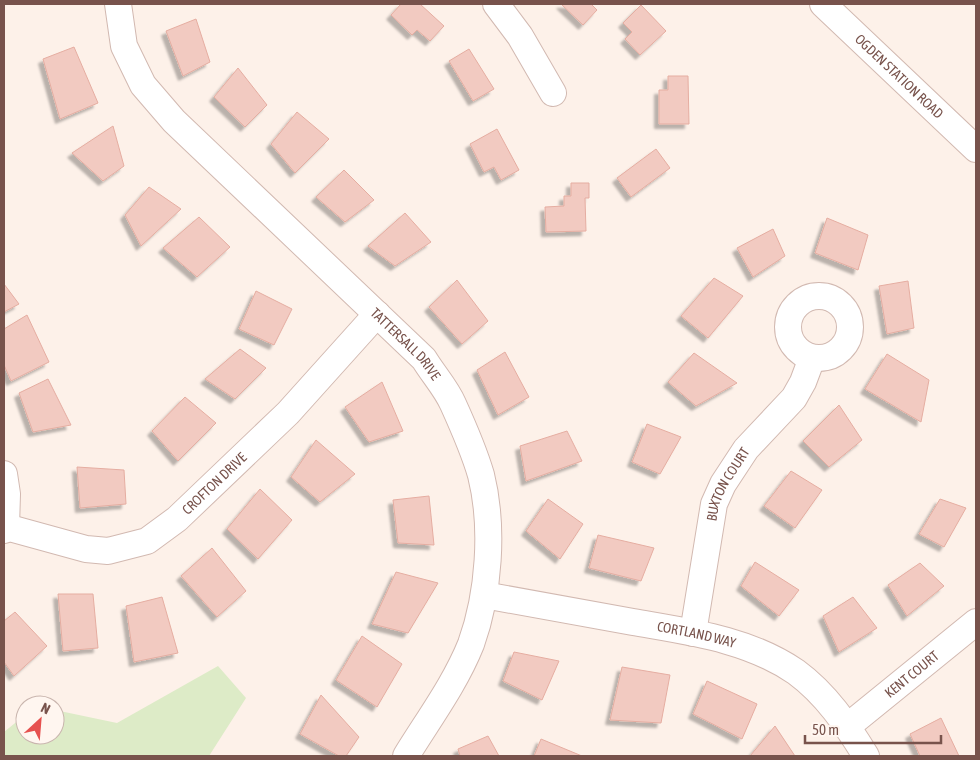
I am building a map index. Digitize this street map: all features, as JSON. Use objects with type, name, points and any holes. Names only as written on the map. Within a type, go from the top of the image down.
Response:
[{"type":"street","name":"TATTERSALL DRIVE","points":[[118,4],[124,46],[143,85],[174,121],[424,360],[452,402],[481,475],[489,549],[484,594],[471,644],[453,681],[406,756]]},
{"type":"street","points":[[496,4],[520,36],[553,93]]},
{"type":"street","name":"OGDEN STATION ROAD","points":[[823,4],[976,149]]},
{"type":"street","name":"CROFTON DRIVE","points":[[5,528],[86,549],[108,551],[147,541],[177,519],[288,413],[377,314]]},
{"type":"street","name":"BUXTON COURT","points":[[693,633],[714,504],[723,484],[746,449],[794,398],[803,382],[812,358]]},
{"type":"street","points":[[4,474],[8,494],[5,528]]},
{"type":"street","name":"CORTLAND WAY","points":[[484,594],[693,633],[754,649],[776,660],[812,686],[848,726],[866,756]]},
{"type":"street","name":"KENT COURT","points":[[848,726],[976,622]]},
{"type":"green space","points":[[218,666],[246,698],[209,756],[4,756],[4,732],[15,723],[15,745],[65,745],[65,712],[117,723]]},
{"type":"building","points":[[401,4],[420,4],[444,26],[430,41],[417,30],[412,35],[391,15]]},
{"type":"building","points":[[561,4],[591,4],[597,10],[583,25]]},
{"type":"building","points":[[641,5],[666,31],[640,55],[625,39],[632,32],[623,23]]},
{"type":"building","points":[[196,19],[210,62],[183,76],[166,31]]},
{"type":"building","points":[[74,47],[98,103],[60,119],[43,59]]},
{"type":"building","points":[[469,49],[494,89],[473,101],[449,61]]},
{"type":"building","points":[[238,68],[267,105],[245,127],[214,97]]},
{"type":"building","points":[[668,76],[688,76],[689,124],[659,124],[659,90],[668,90]]},
{"type":"building","points":[[297,112],[329,139],[295,173],[271,144]]},
{"type":"building","points":[[113,126],[124,166],[103,181],[72,153]]},
{"type":"building","points":[[497,129],[519,170],[501,180],[494,167],[484,172],[470,144]]},
{"type":"building","points":[[656,149],[670,168],[631,197],[617,178]]},
{"type":"building","points":[[344,170],[374,200],[345,222],[316,197]]},
{"type":"building","points":[[571,183],[589,183],[589,198],[585,198],[586,231],[546,232],[545,207],[564,206],[564,196],[571,196]]},
{"type":"building","points":[[149,187],[181,209],[141,246],[125,215]]},
{"type":"building","points":[[405,213],[431,242],[395,266],[368,246]]},
{"type":"building","points":[[199,217],[230,247],[197,277],[163,248]]},
{"type":"building","points":[[827,218],[868,235],[858,270],[815,253]]},
{"type":"building","points":[[773,229],[785,256],[753,277],[737,248]]},
{"type":"building","points":[[714,278],[743,296],[708,338],[681,316]]},
{"type":"building","points":[[457,280],[488,321],[462,344],[429,307]]},
{"type":"building","points":[[908,281],[914,328],[887,334],[879,286]]},
{"type":"building","points":[[4,284],[19,304],[4,312]]},
{"type":"building","points":[[256,291],[292,309],[274,345],[239,329]]},
{"type":"building","points":[[27,315],[49,362],[11,381],[4,365],[4,329]]},
{"type":"building","points":[[240,349],[266,368],[235,399],[205,379]]},
{"type":"building","points":[[505,352],[529,397],[498,415],[477,370]]},
{"type":"building","points":[[694,353],[737,383],[696,406],[668,382]]},
{"type":"building","points":[[887,354],[929,380],[921,422],[865,389]]},
{"type":"building","points":[[48,379],[71,425],[33,432],[19,393]]},
{"type":"building","points":[[382,382],[403,431],[369,442],[345,407]]},
{"type":"building","points":[[185,397],[216,423],[178,461],[152,431]]},
{"type":"building","points":[[839,405],[862,440],[829,467],[803,441]]},
{"type":"building","points":[[647,424],[681,437],[660,474],[632,462]]},
{"type":"building","points":[[567,431],[582,461],[526,481],[520,446]]},
{"type":"building","points":[[316,440],[355,474],[320,502],[291,477]]},
{"type":"building","points":[[77,467],[124,470],[126,504],[80,508]]},
{"type":"building","points":[[791,471],[822,490],[795,528],[764,506]]},
{"type":"building","points":[[260,489],[292,520],[258,559],[227,529]]},
{"type":"building","points":[[429,496],[434,545],[398,543],[393,500]]},
{"type":"building","points":[[548,499],[583,524],[560,559],[526,531]]},
{"type":"building","points":[[940,499],[966,508],[944,547],[919,534]]},
{"type":"building","points":[[598,535],[654,548],[641,581],[589,568]]},
{"type":"building","points":[[212,548],[246,591],[217,617],[181,576]]},
{"type":"building","points":[[755,562],[799,590],[779,616],[741,586]]},
{"type":"building","points":[[920,563],[944,586],[907,616],[888,585]]},
{"type":"building","points":[[396,572],[438,583],[408,633],[372,624]]},
{"type":"building","points":[[58,594],[93,594],[98,648],[63,651]]},
{"type":"building","points":[[162,597],[178,653],[134,662],[126,606]]},
{"type":"building","points":[[853,597],[877,628],[839,652],[823,616]]},
{"type":"building","points":[[15,612],[47,646],[14,676],[4,662],[4,621]]},
{"type":"building","points":[[362,636],[402,664],[377,707],[336,680]]},
{"type":"building","points":[[514,652],[559,661],[542,700],[503,681]]},
{"type":"building","points":[[622,667],[670,675],[661,723],[610,720]]},
{"type":"building","points":[[707,681],[757,704],[742,739],[693,714]]},
{"type":"building","points":[[321,695],[359,737],[346,756],[339,756],[300,734]]},
{"type":"building","points":[[941,718],[959,756],[920,756],[910,734]]},
{"type":"building","points":[[775,726],[795,756],[750,756]]},
{"type":"building","points":[[488,736],[499,756],[460,756],[458,749]]},
{"type":"building","points":[[541,739],[582,756],[534,756]]}]
